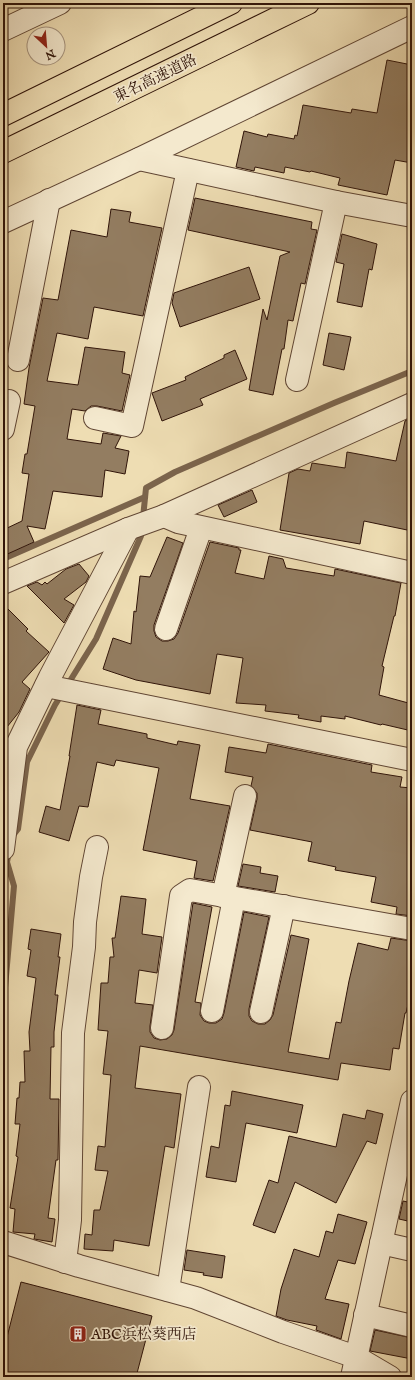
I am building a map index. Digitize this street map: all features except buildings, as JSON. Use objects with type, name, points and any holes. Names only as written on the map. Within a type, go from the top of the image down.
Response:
[{"type":"highway","points":[[3,115],[231,3]]},
{"type":"highway","name":"東名高速道路","points":[[3,152],[308,3]]},
{"type":"street","points":[[3,30],[60,3]]},
{"type":"street","points":[[3,222],[139,159],[412,27]]},
{"type":"street","points":[[139,159],[336,202],[412,216]]},
{"type":"street","points":[[95,418],[132,426],[188,170]]},
{"type":"street","points":[[18,360],[49,200]]},
{"type":"street","points":[[297,380],[336,202]]},
{"type":"street","points":[[3,429],[8,401]]},
{"type":"street","points":[[3,583],[128,529],[164,516],[412,404]]},
{"type":"street","points":[[164,516],[178,522],[201,528],[412,573]]},
{"type":"street","points":[[166,629],[201,528]]},
{"type":"street","points":[[3,849],[16,747],[128,529]]},
{"type":"street","points":[[46,686],[412,760]]},
{"type":"street","points":[[212,1011],[245,796]]},
{"type":"street","points":[[65,1262],[70,1220],[73,1033],[83,954],[85,922],[97,847]]},
{"type":"street","points":[[162,1028],[181,896],[190,890],[412,929]]},
{"type":"street","points":[[261,1012],[284,906]]},
{"type":"street","points":[[168,1290],[199,1087]]},
{"type":"street","points":[[354,1367],[411,1110]]},
{"type":"street","points":[[6,1243],[65,1262],[196,1298],[283,1332],[354,1367],[390,1377]]},
{"type":"street","points":[[381,1243],[412,1250]]},
{"type":"street","points":[[365,1315],[412,1326]]},
{"type":"waterway","points":[[143,518],[146,488],[175,472],[412,371]]},
{"type":"waterway","points":[[3,559],[145,497]]},
{"type":"waterway","points":[[11,838],[18,829],[27,762],[55,705],[96,639],[141,536],[142,530]]},
{"type":"waterway","points":[[3,1010],[14,886],[7,862],[9,851]]},
{"type":"place","name":"ABC浜松葵西店","points":[[78,1334]]}]
